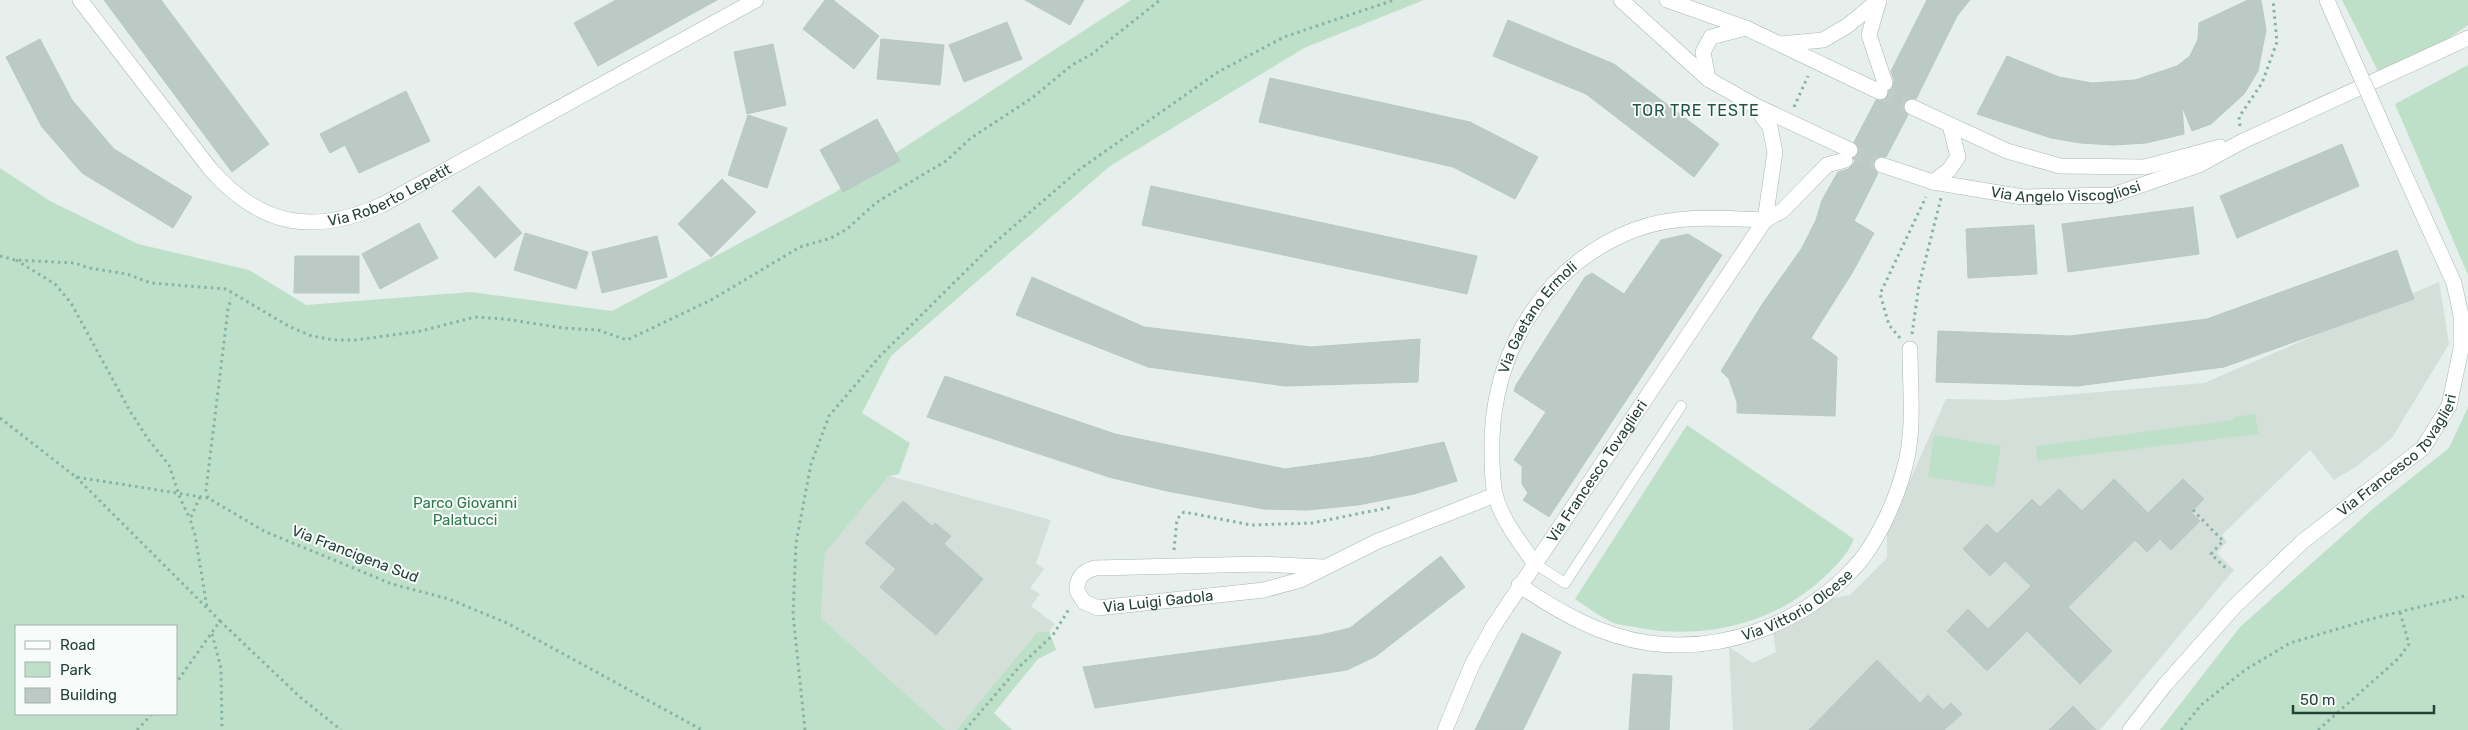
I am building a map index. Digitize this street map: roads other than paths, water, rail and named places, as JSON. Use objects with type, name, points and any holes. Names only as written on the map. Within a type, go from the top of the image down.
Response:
[{"type":"street","name":"Via Roberto Lepetit","points":[[80,0],[211,170],[227,188],[244,202],[263,211],[303,222],[323,223],[343,220],[382,205],[756,0]]},
{"type":"street","points":[[1620,0],[1708,78],[1754,105],[1787,120],[1847,155],[1827,165],[1782,211],[1765,220]]},
{"type":"street","points":[[1667,0],[1746,28],[1816,61],[1883,87],[1869,35],[1879,0]]},
{"type":"street","points":[[1777,44],[1823,40],[1847,26],[1879,0]]},
{"type":"street","name":"Via Francesco Tovaglieri","points":[[2130,730],[2164,686],[2234,607],[2302,542],[2424,448],[2449,406],[2461,349],[2461,315],[2456,291],[2327,0]]},
{"type":"street","points":[[1708,78],[1703,52],[1711,37],[1746,28]]},
{"type":"street","name":"Via Angelo Viscogliosi","points":[[1882,165],[1939,183],[2024,197],[2113,195],[2199,165],[2241,142],[2468,38]]},
{"type":"street","points":[[1754,105],[1770,127],[1776,152],[1765,220]]},
{"type":"street","name":"Via Angelo Viscogliosi","points":[[1912,107],[2007,151],[2060,166],[2145,168],[2241,142]]},
{"type":"street","points":[[1939,183],[1958,157],[1950,124]]},
{"type":"street","name":"Via Gaetano Ermoli","points":[[1534,563],[1514,533],[1496,495],[1492,473],[1493,428],[1501,374],[1525,320],[1558,280],[1596,250],[1624,235],[1675,220],[1698,218],[1765,220]]},
{"type":"street","name":"Via Francesco Tovaglieri","points":[[1445,730],[1481,646],[1519,585],[1765,220]]},
{"type":"street","name":"Via Vittorio Olcese","points":[[1519,585],[1559,611],[1589,626],[1630,638],[1673,645],[1700,645],[1744,636],[1804,608],[1824,595],[1854,570],[1873,541],[1892,503],[1908,452],[1910,349]]},
{"type":"street","name":"Via Luigi Gadola","points":[[1323,568],[1262,564],[1094,568],[1084,571],[1079,577],[1077,585],[1080,597],[1091,606],[1098,608],[1264,590],[1300,580],[1425,521],[1496,495]]},
{"type":"lane","points":[[1534,563],[1565,583],[1681,406]]},
{"type":"tunnel","points":[[1880,92],[1912,107]]},
{"type":"tunnel","points":[[1850,150],[1882,165]]},
{"type":"district","name":"TOR TRE TESTE","points":[[1696,110]]},
{"type":"park label","name":"Parco Giovanni Palatucci","points":[[465,512]]}]
